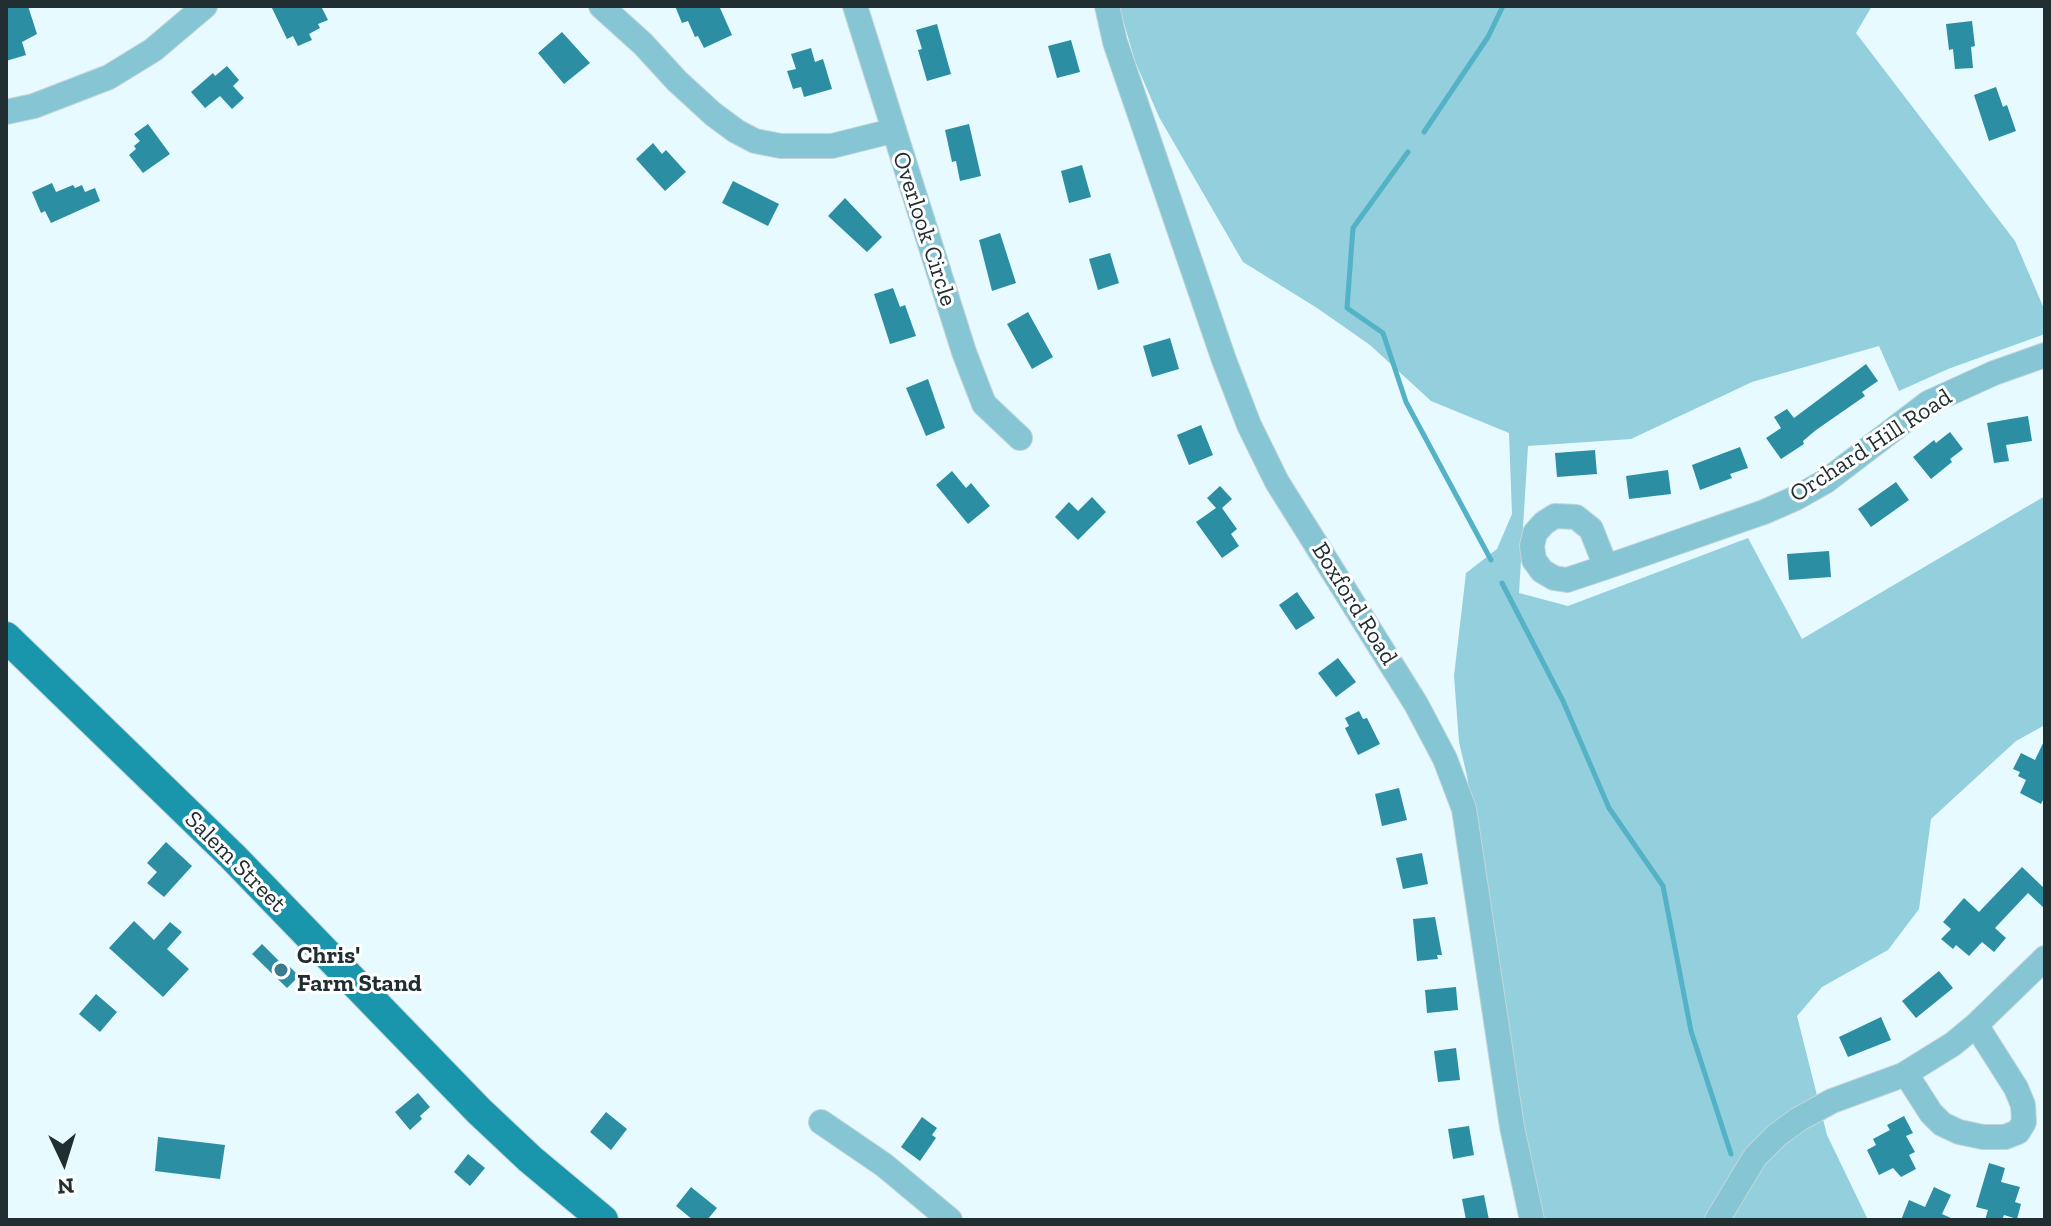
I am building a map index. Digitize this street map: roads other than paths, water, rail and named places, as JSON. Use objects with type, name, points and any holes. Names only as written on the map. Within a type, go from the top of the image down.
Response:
[{"type":"main road","name":"Salem Street","points":[[6,637],[232,856],[479,1111],[603,1220]]},
{"type":"street","points":[[6,112],[34,106],[109,77],[153,50],[205,6]]},
{"type":"street","points":[[601,6],[713,114],[755,141],[781,146],[832,146],[892,131]]},
{"type":"street","name":"Overlook Circle","points":[[855,6],[964,352],[984,404],[1020,438]]},
{"type":"street","name":"Boxford Road","points":[[1107,6],[1115,42],[1249,425],[1277,482],[1416,704],[1445,759],[1464,809],[1512,1127],[1532,1220]]},
{"type":"street","name":"Orchard Hill Road","points":[[1606,567],[1796,498],[1826,481],[1928,403],[1994,373],[2045,355]]},
{"type":"street","points":[[1717,1220],[1755,1157],[1777,1135],[1832,1101],[1906,1074],[1953,1044],[2045,958]]},
{"type":"street","points":[[1906,1074],[1931,1113],[1942,1124],[1959,1132],[1983,1137],[2005,1137],[2018,1132],[2024,1122],[2023,1105],[2016,1088],[1976,1025]]},
{"type":"street","points":[[821,1122],[884,1165],[950,1220]]},
{"type":"waterway","points":[[1424,132],[1488,37],[1503,6]]},
{"type":"waterway","points":[[1408,152],[1353,228],[1347,308],[1383,333],[1406,402],[1491,560]]},
{"type":"waterway","points":[[1502,583],[1563,701],[1609,808],[1663,886],[1691,1031],[1731,1154]]},
{"type":"place","name":"Chris' Farm Stand","points":[[281,970]]}]
